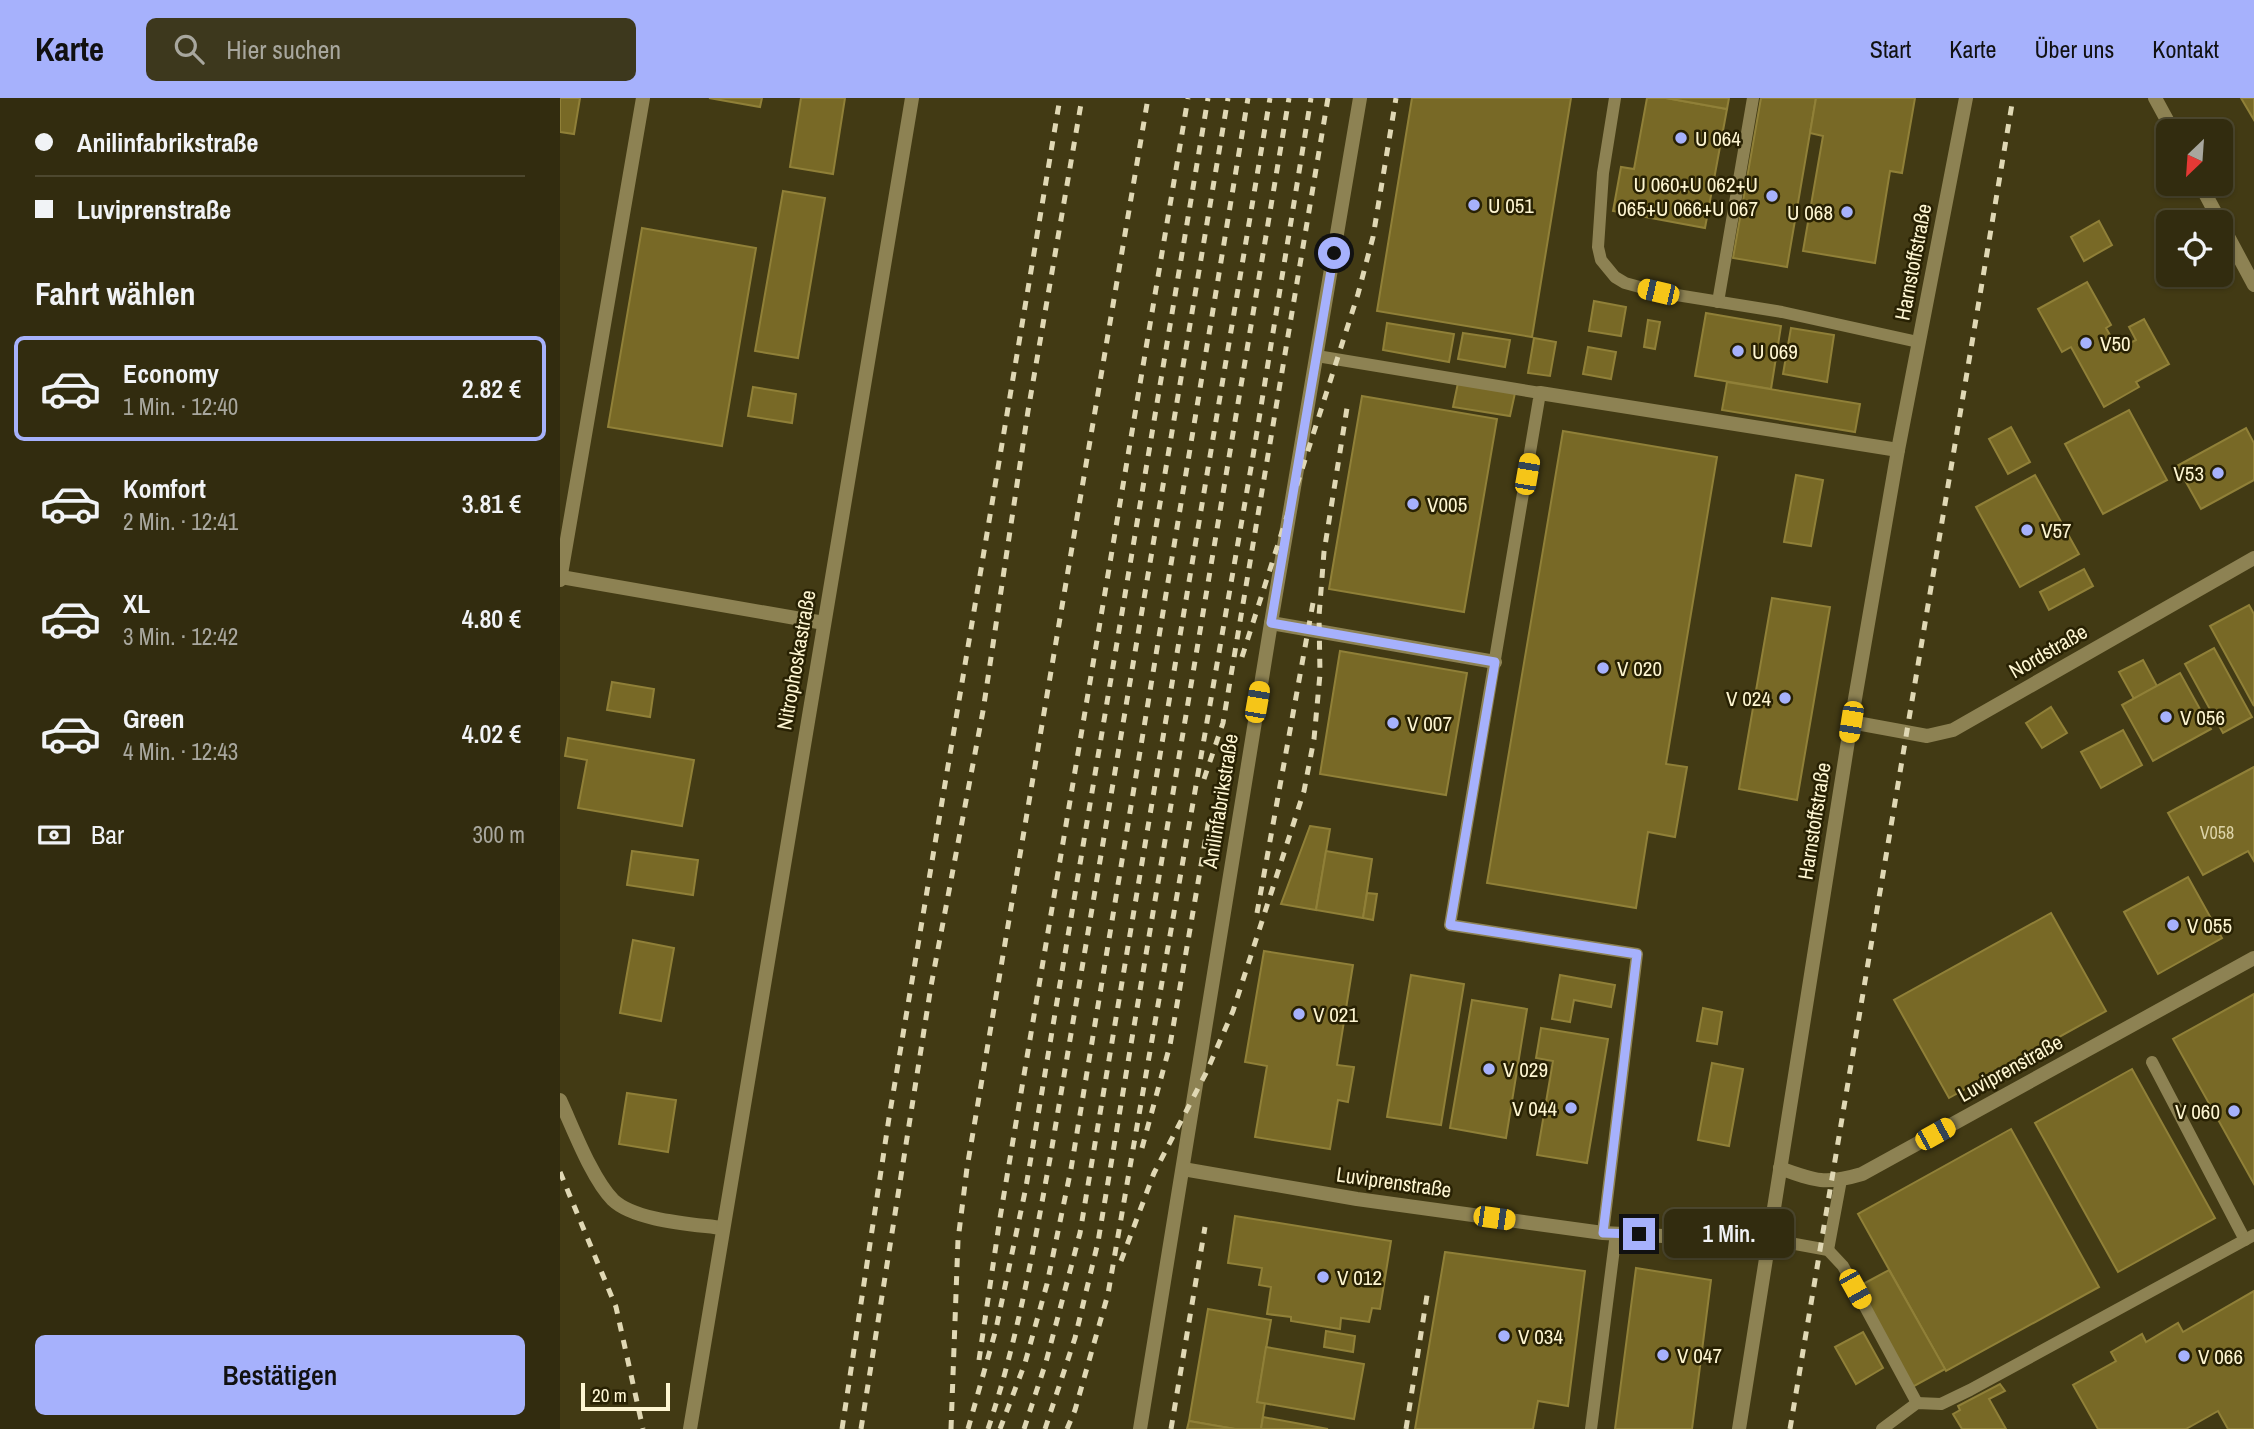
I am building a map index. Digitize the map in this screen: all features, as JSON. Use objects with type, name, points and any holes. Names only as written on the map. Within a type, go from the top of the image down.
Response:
[{"type":"street","points":[[643,98],[560,578],[824,623]]},
{"type":"street","name":"Nitrophoskastraße","points":[[690,1429],[912,98]]},
{"type":"street","name":"Anilinfabrikstraße","points":[[1140,1429],[1191,1102],[1360,98]]},
{"type":"street","name":"Harnstoffstraße","points":[[1739,1429],[1851,722],[1898,450],[1966,98]]},
{"type":"street","points":[[2155,98],[2166,119]]},
{"type":"street","points":[[2206,196],[2254,285]]},
{"type":"street","points":[[1540,393],[1898,450]]},
{"type":"street","name":"Nordstraße","points":[[1851,722],[1927,736],[1953,730],[2254,558]]},
{"type":"street","points":[[1271,623],[1495,662]]},
{"type":"street","name":"Luviprenstraße","points":[[1780,1168],[1811,1180],[1841,1180],[1862,1174],[2254,958]]},
{"type":"street","points":[[560,1100],[595,1173],[614,1201],[646,1217],[722,1228]]},
{"type":"street","name":"Luviprenstraße","points":[[1182,1169],[1357,1199],[1610,1233],[1768,1243]]},
{"type":"lane","points":[[1615,98],[1603,173],[1598,247],[1601,260],[1615,277],[1625,283],[1658,292],[1782,312],[1919,342]]},
{"type":"lane","points":[[1718,302],[1754,98]]},
{"type":"lane","points":[[1317,356],[1540,393],[1450,925],[1637,954],[1591,1429]]},
{"type":"lane","points":[[1882,1429],[1916,1403],[1941,1404],[1951,1400],[2249,1238],[2152,1062]]},
{"type":"lane","points":[[1828,1250],[1841,1180]]},
{"type":"lane","points":[[1768,1243],[1828,1250],[1843,1266],[1916,1403]]},
{"type":"building","points":[[560,98],[580,98],[574,134],[560,132]]},
{"type":"building","points":[[709,98],[762,98],[760,107]]},
{"type":"building","points":[[801,98],[845,98],[833,174],[790,167]]},
{"type":"building","name":"U 051","points":[[1412,98],[1571,98],[1532,337],[1377,311]]},
{"type":"building","name":"U 064","points":[[1647,98],[1666,98],[1727,109],[1705,228],[1613,211],[1621,167],[1634,169]]},
{"type":"building","points":[[1666,98],[1729,98],[1727,109]]},
{"type":"building","name":"U 060+U 062+U 065+U 066+U 067","points":[[1761,98],[1816,98],[1787,267],[1733,258]]},
{"type":"building","name":"U 068","points":[[1816,98],[1915,98],[1902,173],[1890,171],[1875,263],[1803,251],[1823,136],[1810,133]]},
{"type":"building","points":[[2241,98],[2254,98],[2254,120]]},
{"type":"building","points":[[783,191],[825,198],[798,358],[755,351]]},
{"type":"building","points":[[2099,221],[2112,245],[2084,261],[2071,237]]},
{"type":"building","points":[[642,228],[756,248],[722,446],[608,427]]},
{"type":"building","name":"V50","points":[[2087,282],[2111,325],[2106,328],[2118,349],[2136,340],[2129,327],[2144,319],[2169,364],[2136,382],[2139,387],[2104,407],[2071,347],[2062,352],[2038,309]]},
{"type":"building","points":[[1594,301],[1626,307],[1621,336],[1589,331]]},
{"type":"building","name":"U 069","points":[[1706,313],[1781,326],[1771,389],[1695,376]]},
{"type":"building","points":[[1648,320],[1660,322],[1655,349],[1644,347]]},
{"type":"building","points":[[1387,323],[1454,334],[1449,362],[1383,350]]},
{"type":"building","points":[[1791,328],[1834,335],[1827,382],[1783,374]]},
{"type":"building","points":[[1463,333],[1510,340],[1505,367],[1458,359]]},
{"type":"building","points":[[1534,338],[1556,342],[1550,376],[1528,373]]},
{"type":"building","points":[[1588,347],[1616,352],[1611,379],[1583,374]]},
{"type":"building","points":[[1727,382],[1860,404],[1855,432],[1722,410]]},
{"type":"building","points":[[1458,383],[1515,393],[1510,416],[1453,407]]},
{"type":"building","points":[[753,387],[796,394],[792,423],[748,416]]},
{"type":"building","name":"V005","points":[[1362,396],[1497,419],[1464,612],[1329,589]]},
{"type":"building","points":[[2129,410],[2167,480],[2103,514],[2065,444]]},
{"type":"building","points":[[2011,427],[2030,462],[2008,474],[1989,439]]},
{"type":"building","name":"V53","points":[[2246,428],[2254,443],[2254,480],[2201,509],[2177,466]]},
{"type":"building","name":"V 020","points":[[1563,431],[1717,457],[1666,764],[1687,767],[1675,837],[1648,832],[1636,908],[1487,883]]},
{"type":"building","points":[[1796,475],[1823,480],[1811,546],[1784,542]]},
{"type":"building","name":"V57","points":[[2035,475],[2079,554],[2020,587],[1976,507]]},
{"type":"building","points":[[2084,569],[2093,586],[2049,610],[2040,592]]},
{"type":"building","name":"V 024","points":[[1772,598],[1830,607],[1797,800],[1739,789]]},
{"type":"building","points":[[2249,605],[2254,614],[2254,706],[2210,626]]},
{"type":"building","points":[[2214,648],[2252,717],[2223,733],[2185,664]]},
{"type":"building","name":"V 007","points":[[1340,651],[1467,673],[1446,795],[1320,774]]},
{"type":"building","points":[[2143,660],[2157,686],[2134,699],[2119,672]]},
{"type":"building","name":"V 056","points":[[2180,673],[2211,729],[2153,761],[2122,705]]},
{"type":"building","points":[[612,682],[654,689],[650,717],[607,710]]},
{"type":"building","points":[[2051,707],[2067,733],[2042,748],[2026,723]]},
{"type":"building","points":[[2123,730],[2142,765],[2101,788],[2081,752]]},
{"type":"building","points":[[568,738],[694,760],[682,826],[578,808],[587,760],[565,756]]},
{"type":"building","points":[[2254,767],[2254,861],[2248,851],[2203,875],[2168,813]]},
{"type":"building","points":[[1310,826],[1330,829],[1316,910],[1281,904]]},
{"type":"building","points":[[632,851],[698,860],[693,895],[627,885]]},
{"type":"building","points":[[1326,851],[1372,859],[1363,918],[1316,910]]},
{"type":"building","name":"V 055","points":[[2188,877],[2222,938],[2158,974],[2124,912]]},
{"type":"building","points":[[1367,893],[1377,894],[1373,920],[1363,918]]},
{"type":"building","points":[[2051,913],[2106,1011],[1949,1098],[1894,1000]]},
{"type":"building","points":[[633,940],[674,948],[661,1021],[620,1013]]},
{"type":"building","name":"V 021","points":[[1264,951],[1353,965],[1337,1065],[1354,1067],[1348,1102],[1338,1100],[1330,1149],[1255,1137],[1267,1066],[1245,1062]]},
{"type":"building","points":[[1411,975],[1464,984],[1441,1125],[1387,1117]]},
{"type":"building","points":[[1560,975],[1615,985],[1611,1007],[1574,1000],[1570,1022],[1552,1019]]},
{"type":"building","name":"V 060","points":[[2254,994],[2254,1184],[2173,1039]]},
{"type":"building","name":"V 029","points":[[1472,1000],[1527,1009],[1506,1138],[1450,1128]]},
{"type":"building","points":[[1703,1008],[1722,1012],[1717,1044],[1697,1041]]},
{"type":"building","name":"V 044","points":[[1541,1028],[1608,1039],[1587,1163],[1537,1155],[1553,1061],[1536,1058]]},
{"type":"building","points":[[1712,1063],[1743,1069],[1729,1146],[1698,1140]]},
{"type":"building","points":[[2132,1069],[2215,1218],[2118,1272],[2035,1123]]},
{"type":"building","points":[[627,1093],[676,1100],[668,1152],[619,1144]]},
{"type":"building","points":[[2011,1129],[2099,1287],[1946,1371],[1858,1214]]},
{"type":"building","name":"V 012","points":[[1235,1216],[1391,1241],[1380,1309],[1372,1308],[1369,1322],[1341,1318],[1340,1329],[1267,1314],[1271,1287],[1259,1285],[1262,1268],[1228,1263]]},
{"type":"building","name":"V 034","points":[[1445,1252],[1585,1271],[1568,1406],[1538,1401],[1533,1429],[1415,1429]]},
{"type":"building","name":"V 047","points":[[1636,1268],[1711,1280],[1692,1429],[1615,1429]]},
{"type":"building","points":[[1889,1270],[1945,1369],[1907,1390],[1852,1290]]},
{"type":"building","name":"V 066","points":[[2254,1291],[2254,1429],[2228,1429],[2218,1411],[2186,1429],[2098,1429],[2073,1385],[2116,1361],[2111,1352],[2142,1334],[2146,1342],[2178,1323],[2183,1332]]},
{"type":"building","points":[[1208,1309],[1271,1320],[1257,1402],[1265,1403],[1261,1429],[1235,1429],[1189,1421]]},
{"type":"building","points":[[1326,1331],[1355,1336],[1353,1352],[1324,1347]]},
{"type":"building","points":[[1863,1332],[1883,1368],[1856,1384],[1835,1347]]},
{"type":"building","points":[[1266,1347],[1364,1364],[1354,1419],[1257,1402]]},
{"type":"building","points":[[2000,1384],[2005,1391],[1989,1399],[2006,1429],[1962,1429],[1953,1414],[1960,1410],[1958,1406]]},
{"type":"building","points":[[1263,1417],[1328,1429],[1261,1429]]},
{"type":"building","points":[[1189,1421],[1235,1429],[1187,1429]]},
{"type":"railway","points":[[842,1429],[889,1118],[1060,98]]},
{"type":"railway","points":[[861,1429],[931,986],[983,711],[1028,411],[1082,98]]},
{"type":"railway","points":[[951,1429],[958,1240],[967,1168],[1148,98]]},
{"type":"railway","points":[[979,1360],[1000,1218],[1188,98]]},
{"type":"railway","points":[[968,1429],[996,1329],[1026,1187],[1208,98]]},
{"type":"railway","points":[[988,1429],[1017,1327],[1051,1153],[1228,98]]},
{"type":"railway","points":[[1000,1429],[1025,1363],[1047,1284],[1071,1169],[1248,98]]},
{"type":"railway","points":[[1024,1429],[1046,1362],[1080,1233],[1270,98]]},
{"type":"railway","points":[[1045,1429],[1075,1338],[1098,1242],[1289,98]]},
{"type":"railway","points":[[1067,1429],[1075,1410],[1108,1294],[1253,456],[1311,98]]},
{"type":"railway","points":[[1204,779],[1223,723],[1328,98]]},
{"type":"railway","points":[[1242,657],[1358,294],[1373,237],[1396,98]]},
{"type":"railway","points":[[1790,1429],[2013,98]]},
{"type":"railway","points":[[1121,1261],[1154,1173],[1206,1073],[1233,1011],[1304,791],[1314,739],[1320,674],[1319,616],[1324,552],[1347,408]]},
{"type":"railway","points":[[1257,913],[1313,603]]},
{"type":"railway","points":[[1142,1148],[1170,1045],[1209,819]]},
{"type":"railway","points":[[560,1172],[616,1307],[643,1429]]},
{"type":"railway","points":[[1171,1429],[1205,1227]]},
{"type":"railway","points":[[1406,1429],[1428,1289]]},
{"type":"place","name":"U 064","points":[[1681,138]]},
{"type":"place","name":"U 060+U 062+U 065+U 066+U 067","points":[[1772,196]]},
{"type":"place","name":"U 051","points":[[1474,205]]},
{"type":"place","name":"U 068","points":[[1847,212]]},
{"type":"place","name":"V50","points":[[2086,343]]},
{"type":"place","name":"U 069","points":[[1738,351]]},
{"type":"place","name":"V53","points":[[2218,473]]},
{"type":"place","name":"V005","points":[[1413,504]]},
{"type":"place","name":"V57","points":[[2027,530]]},
{"type":"place","name":"V 020","points":[[1603,668]]},
{"type":"place","name":"V 024","points":[[1785,698]]},
{"type":"place","name":"V 056","points":[[2166,717]]},
{"type":"place","name":"V 007","points":[[1393,723]]},
{"type":"place","name":"V 055","points":[[2173,925]]},
{"type":"place","name":"V 021","points":[[1299,1014]]},
{"type":"place","name":"V 029","points":[[1489,1069]]},
{"type":"place","name":"V 044","points":[[1571,1108]]},
{"type":"place","name":"V 060","points":[[2234,1111]]},
{"type":"place","name":"V 012","points":[[1323,1277]]},
{"type":"place","name":"V 034","points":[[1504,1336]]},
{"type":"place","name":"V 047","points":[[1663,1355]]},
{"type":"place","name":"V 066","points":[[2184,1356]]},
{"type":"route","points":[[1334,253],[1271,623],[1495,662],[1450,925],[1637,954],[1603,1233],[1639,1234]]}]
